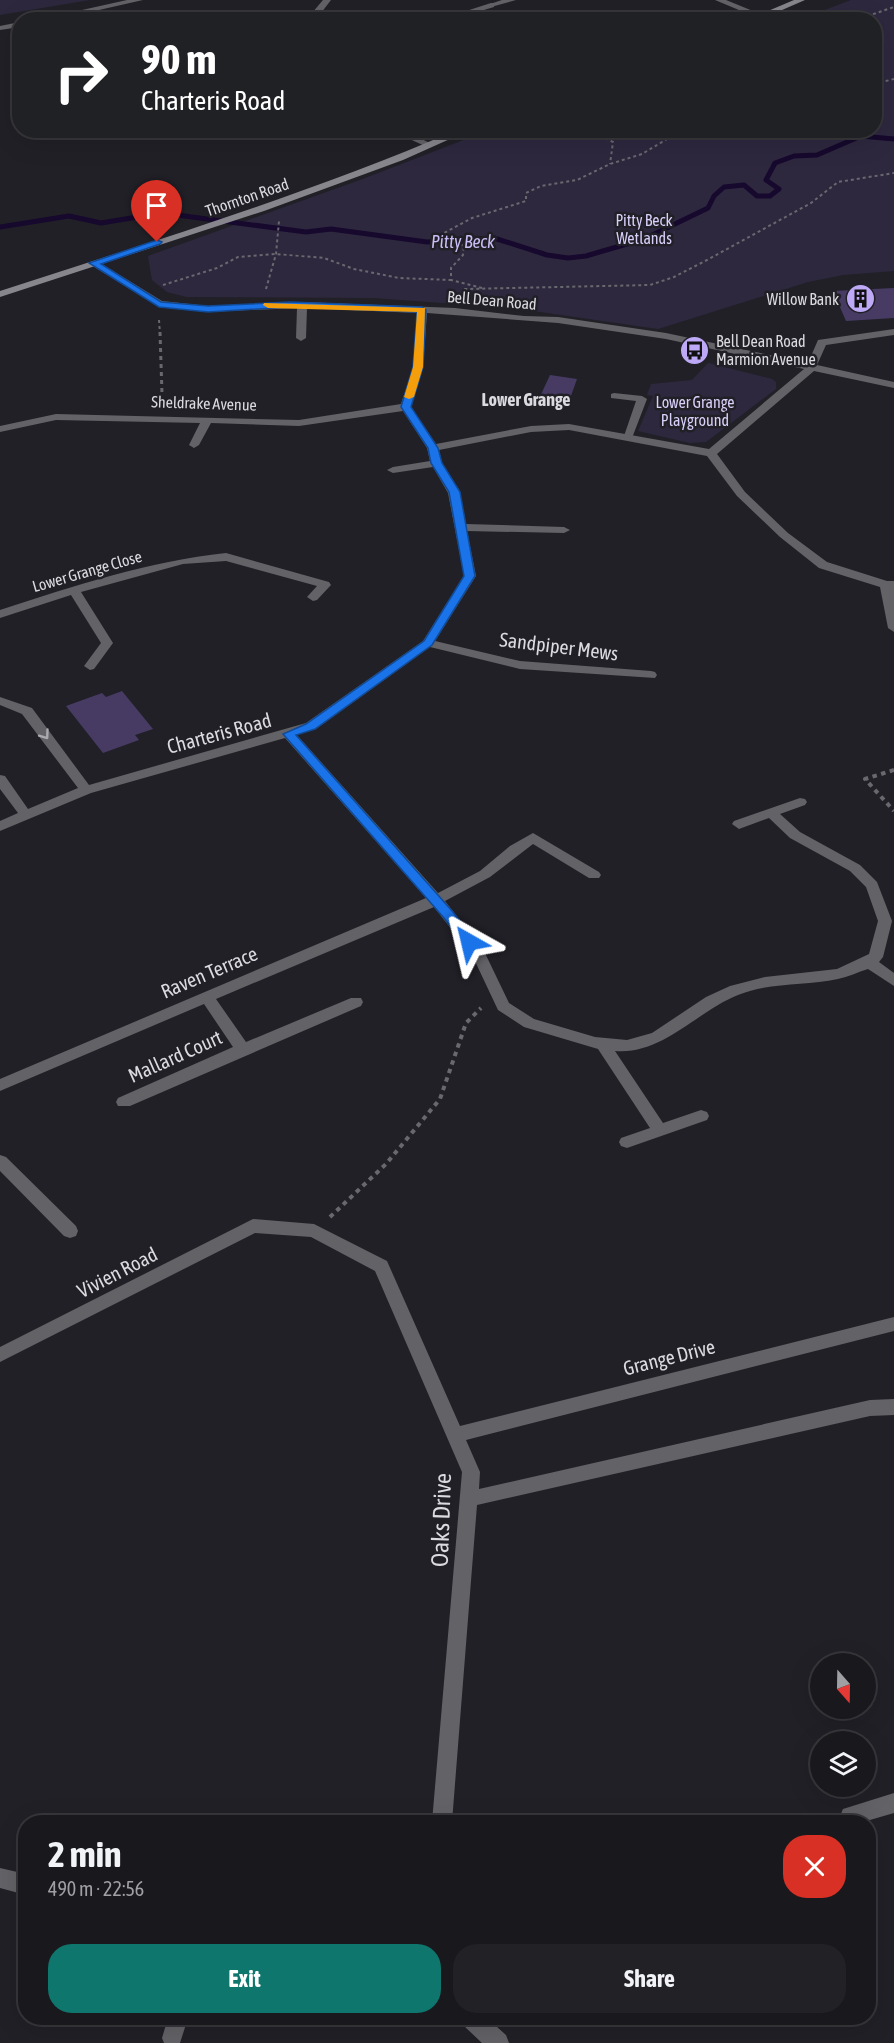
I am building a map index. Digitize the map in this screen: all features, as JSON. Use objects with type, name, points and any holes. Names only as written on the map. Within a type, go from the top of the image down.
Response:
[{"type":"main road","points":[[770,12],[801,0]]},
{"type":"main road","name":"Thornton Road","points":[[0,294],[261,209],[447,138]]},
{"type":"street","points":[[80,12],[139,0]]},
{"type":"street","points":[[317,12],[327,0]]},
{"type":"street","points":[[491,5],[512,0]]},
{"type":"street","points":[[719,0],[750,12]]},
{"type":"street","points":[[413,138],[430,145]]},
{"type":"street","name":"Bell Dean Road","points":[[94,263],[159,304],[208,309],[302,305],[455,311],[524,320],[558,320],[666,336],[894,385]]},
{"type":"street","points":[[301,338],[302,305]]},
{"type":"street","points":[[406,407],[418,367],[422,310]]},
{"type":"street","points":[[711,453],[811,368],[822,342],[894,332]]},
{"type":"street","name":"Sheldrake Avenue","points":[[0,429],[56,417],[299,423],[406,407]]},
{"type":"street","name":"Charteris Road","points":[[0,826],[86,790],[289,734],[310,726],[428,643],[470,576],[454,492],[436,463],[433,448],[406,407]]},
{"type":"street","points":[[194,445],[207,420]]},
{"type":"street","points":[[433,448],[531,429],[569,427],[629,436],[711,453],[741,494],[823,565],[890,585],[894,628]]},
{"type":"street","points":[[393,470],[436,463]]},
{"type":"street","points":[[462,527],[564,530]]},
{"type":"street","name":"Lower Grange Close","points":[[0,615],[74,590],[183,561],[226,557],[325,585],[314,597]]},
{"type":"street","points":[[74,590],[107,643],[90,666]]},
{"type":"street","name":"Sandpiper Mews","points":[[428,643],[520,665],[651,675]]},
{"type":"street","points":[[0,701],[27,711],[86,790]]},
{"type":"street","points":[[289,734],[436,900],[479,955],[503,1006],[529,1023],[558,1034],[603,1044],[627,1046],[657,1037],[711,1001],[735,990],[765,982],[838,974],[876,957],[885,921],[872,885],[855,868],[795,835],[770,812]]},
{"type":"street","points":[[0,779],[25,814]]},
{"type":"street","points":[[739,824],[800,802]]},
{"type":"street","name":"Raven Terrace","points":[[0,1085],[436,900],[485,873],[533,838],[594,875]]},
{"type":"street","points":[[869,962],[894,981]]},
{"type":"street","name":"Mallard Court","points":[[206,996],[243,1049]]},
{"type":"street","name":"Mallard Court","points":[[124,1102],[356,1002]]},
{"type":"street","points":[[603,1044],[660,1131]]},
{"type":"street","points":[[627,1142],[700,1116]]},
{"type":"street","points":[[0,1161],[70,1231]]},
{"type":"street","name":"Oaks Drive","points":[[253,1226],[314,1232],[381,1266],[471,1472],[443,1815]]},
{"type":"street","name":"Vivien Road","points":[[0,1355],[253,1226]]},
{"type":"street","name":"Grange Drive","points":[[455,1435],[894,1324]]},
{"type":"street","points":[[469,1499],[870,1408],[894,1407]]},
{"type":"street","points":[[853,1815],[894,1803]]},
{"type":"street","points":[[0,1878],[18,1883]]},
{"type":"street","points":[[479,2025],[498,2043]]},
{"type":"lane","points":[[468,12],[491,5]]},
{"type":"lane","points":[[614,396],[642,399],[629,436]]},
{"type":"lane","points":[[172,2038],[176,2025]]},
{"type":"path","points":[[879,12],[894,7]]},
{"type":"path","points":[[605,138],[613,142],[610,164]]},
{"type":"path","points":[[451,280],[451,268],[463,255],[464,246],[449,240],[444,233],[472,218],[526,201],[526,193],[541,186],[578,180],[610,164],[642,154],[667,139],[678,138]]},
{"type":"path","points":[[455,311],[465,289],[650,285],[674,277],[707,260],[811,203],[838,182],[894,173]]},
{"type":"path","points":[[264,298],[276,254],[279,220]]},
{"type":"path","points":[[160,286],[217,268],[238,257],[276,254],[324,258],[354,269],[399,278],[451,280],[473,284],[483,289]]},
{"type":"path","points":[[156,418],[162,394],[159,304]]},
{"type":"path","points":[[894,770],[864,779],[894,811]]},
{"type":"path","points":[[314,1232],[386,1164],[440,1099],[466,1023],[497,991]]},
{"type":"green space","points":[[0,0],[90,0],[12,12],[0,15]]},
{"type":"green space","name":"Pitty Beck Wetlands","points":[[851,0],[894,0],[894,271],[843,275],[808,282],[658,329],[513,308],[373,298],[187,297],[167,292],[152,280],[148,256],[360,180],[469,138],[882,138],[882,12],[819,12]]},
{"type":"green space","name":"Lower Grange Playground","points":[[708,363],[772,379],[776,382],[776,389],[706,442],[690,443],[638,431],[653,396],[647,395],[651,384],[692,380]]},
{"type":"building","name":"Willow Bank","points":[[894,288],[894,318],[846,321],[833,291]]},
{"type":"building","points":[[550,375],[577,379],[567,407],[537,403]]},
{"type":"building","points":[[122,691],[153,729],[135,735],[139,740],[103,753],[66,706],[102,693],[106,697]]},
{"type":"waterway","name":"Pitty Beck","points":[[0,227],[69,216],[101,223],[162,213],[306,232],[331,229],[427,242],[494,238],[547,255],[568,258],[586,256],[644,239],[708,208],[714,196],[724,187],[744,185],[757,196],[770,196],[779,189],[766,180],[775,163],[794,156],[817,155],[856,138]]},
{"type":"waterway","name":"Pitty Beck","points":[[882,138],[894,139]]},
{"type":"slow traffic","points":[[268,305],[422,310],[418,367],[409,397]]},
{"type":"place","name":"Willow Bank","points":[[860,299]]},
{"type":"place","name":"Bell Dean Road Marmion Avenue","points":[[695,350]]},
{"type":"district","name":"Lower Grange","points":[[526,399]]},
{"type":"route","points":[[157,242],[94,263],[159,304],[208,309],[290,305],[422,310],[418,367],[406,407],[433,448],[436,463],[454,492],[470,576],[428,643],[310,726],[289,734],[449,915],[469,942]]}]
